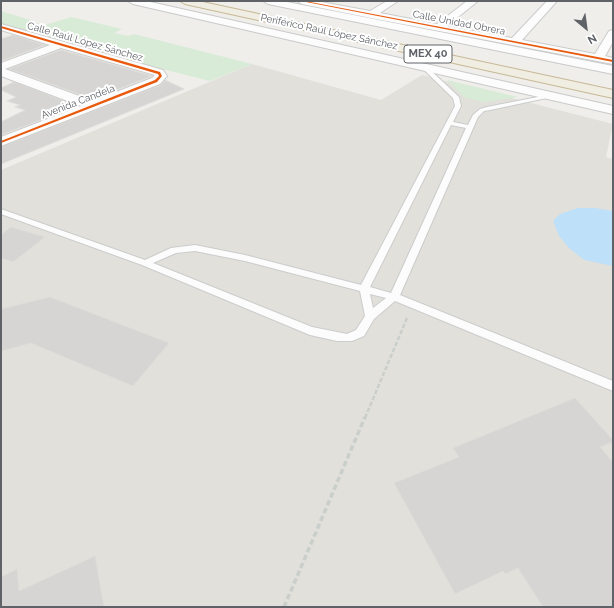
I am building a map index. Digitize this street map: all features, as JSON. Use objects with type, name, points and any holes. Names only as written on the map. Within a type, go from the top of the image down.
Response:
[{"type":"highway","name":"Periférico Raúl López Sánchez","points":[[185,1],[613,94]]},
{"type":"highway","name":"Periférico Raúl López Sánchez","points":[[215,1],[613,85]]},
{"type":"main road","points":[[133,1],[613,110]]},
{"type":"main road","name":"Periférico Raúl López Sánchez","points":[[268,1],[613,70]]},
{"type":"main road","points":[[385,25],[415,24]]},
{"type":"street","points":[[371,15],[392,1]]},
{"type":"street","points":[[438,28],[473,1]]},
{"type":"street","points":[[515,42],[552,1]]},
{"type":"street","name":"Calle Unidad Obrera","points":[[310,2],[415,24],[613,61]]},
{"type":"street","name":"Calle Raúl López Sánchez","points":[[1,27],[159,73],[161,78]]},
{"type":"street","points":[[1,35],[13,30]]},
{"type":"street","points":[[598,58],[613,33]]},
{"type":"street","points":[[1,67],[61,44]]},
{"type":"street","points":[[1,72],[94,106]]},
{"type":"street","name":"Avenida Candela","points":[[1,142],[161,78]]},
{"type":"lane","points":[[370,316],[364,289],[458,106],[456,97],[424,67]]},
{"type":"lane","points":[[1,211],[145,263],[310,331],[348,338],[360,333],[370,316],[394,297],[475,116],[482,110],[513,102],[552,96]]},
{"type":"lane","points":[[449,123],[470,127]]},
{"type":"lane","points":[[145,263],[174,250],[195,248],[245,258],[364,289],[394,297],[613,386]]},
{"type":"path","points":[[284,607],[412,305]]},
{"type":"shaded area","points":[[252,64],[381,100],[422,75],[613,124],[606,157],[613,159],[613,607],[1,607],[1,170]]},
{"type":"green space","points":[[1,11],[33,21],[31,22],[45,25],[71,17],[122,29],[114,33],[128,36],[134,34],[252,64],[210,81],[135,62],[1,24]]},
{"type":"green space","points":[[447,80],[518,97],[484,102],[465,98]]},
{"type":"water","points":[[578,208],[595,208],[613,211],[613,266],[584,260],[569,248],[559,236],[553,221],[560,214]]},
{"type":"building","points":[[13,35],[45,45],[1,61],[1,39]]},
{"type":"building","points":[[61,50],[152,76],[93,99],[9,69]]},
{"type":"building","points":[[165,80],[184,89],[1,164],[1,147],[161,85]]},
{"type":"building","points":[[14,82],[77,106],[1,135],[1,122],[25,110],[15,107],[20,105],[7,101],[16,97],[1,90],[1,88]]},
{"type":"building","points":[[11,227],[45,237],[13,262],[1,258],[1,235]]},
{"type":"building","points":[[50,297],[169,343],[133,386],[31,343],[1,351],[1,309]]},
{"type":"building","points":[[575,398],[613,440],[613,442],[600,447],[613,462],[613,607],[543,607],[518,568],[505,574],[503,571],[455,594],[394,483],[459,457],[453,448]]},
{"type":"building","points":[[95,556],[104,607],[1,607],[1,577],[17,569],[19,591]]},
{"type":"cycle path","points":[[302,1],[613,61]]},
{"type":"cycle path","points":[[1,27],[159,73],[161,76],[156,81],[1,142]]}]
